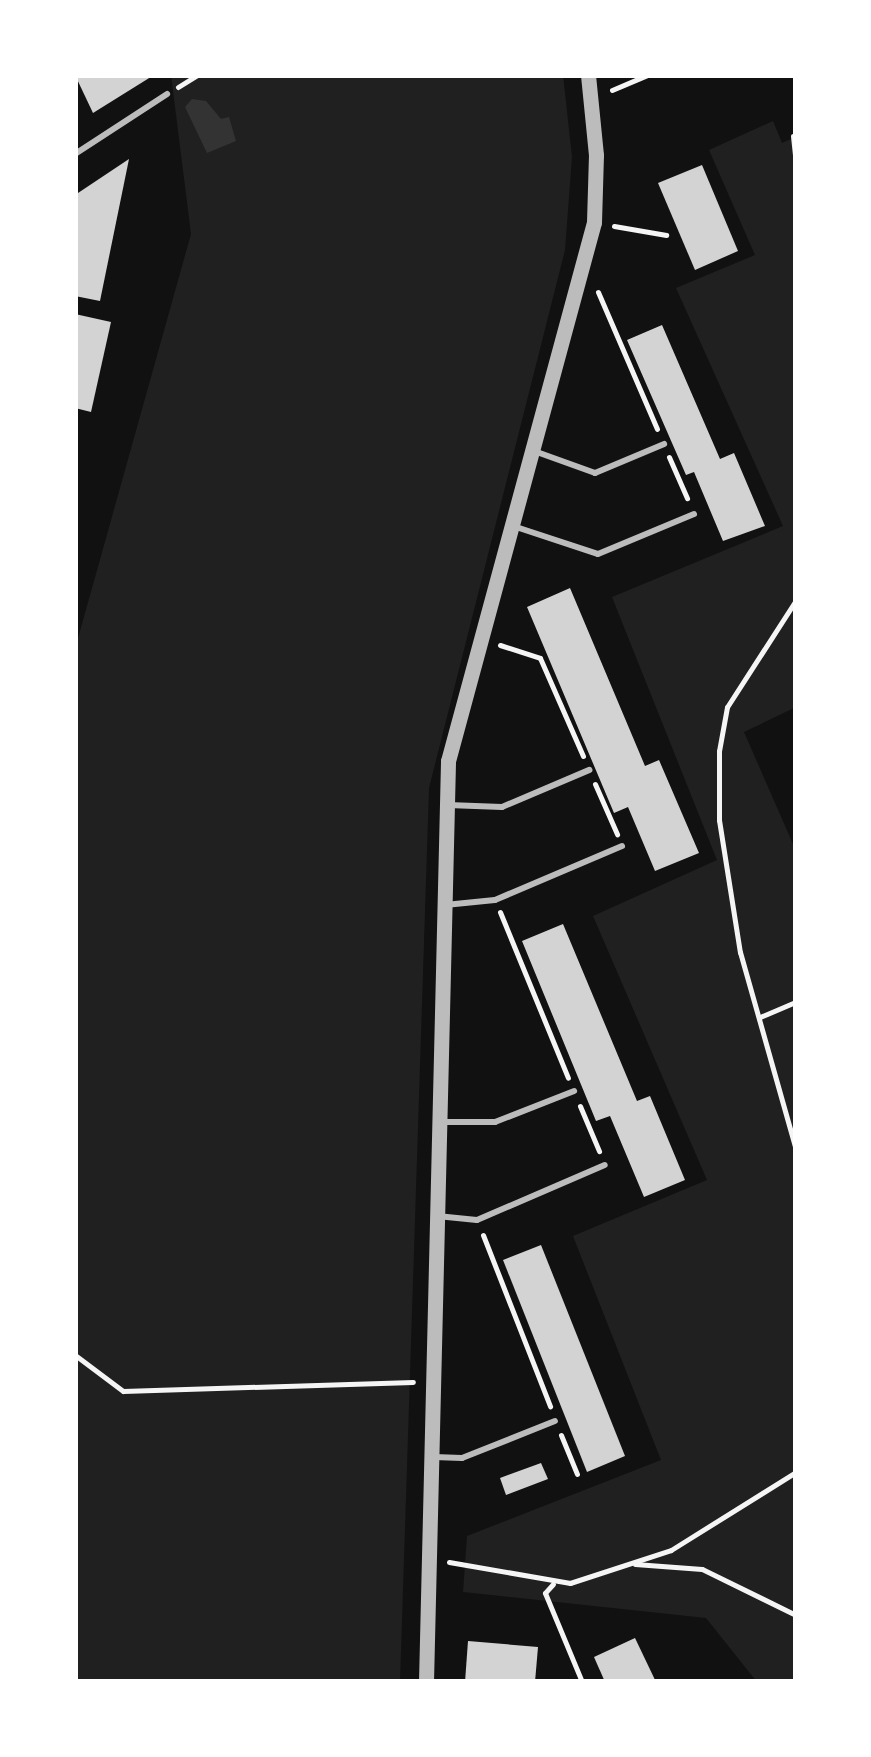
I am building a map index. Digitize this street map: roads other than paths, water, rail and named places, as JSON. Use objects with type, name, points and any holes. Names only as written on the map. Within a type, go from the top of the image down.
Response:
[{"type":"street","points":[[426,1682],[435,1122],[448,762],[586,263],[594,222],[588,75]]},
{"type":"lane","points":[[75,154],[167,94]]},
{"type":"lane","points":[[534,451],[595,473],[664,444]]},
{"type":"lane","points":[[513,526],[598,554],[694,514]]},
{"type":"lane","points":[[444,805],[502,808],[589,770]]},
{"type":"lane","points":[[442,905],[495,900],[622,846]]},
{"type":"lane","points":[[435,1122],[495,1122],[574,1091]]},
{"type":"lane","points":[[434,1216],[477,1220],[605,1165]]},
{"type":"lane","points":[[430,1457],[462,1458],[555,1421]]}]
